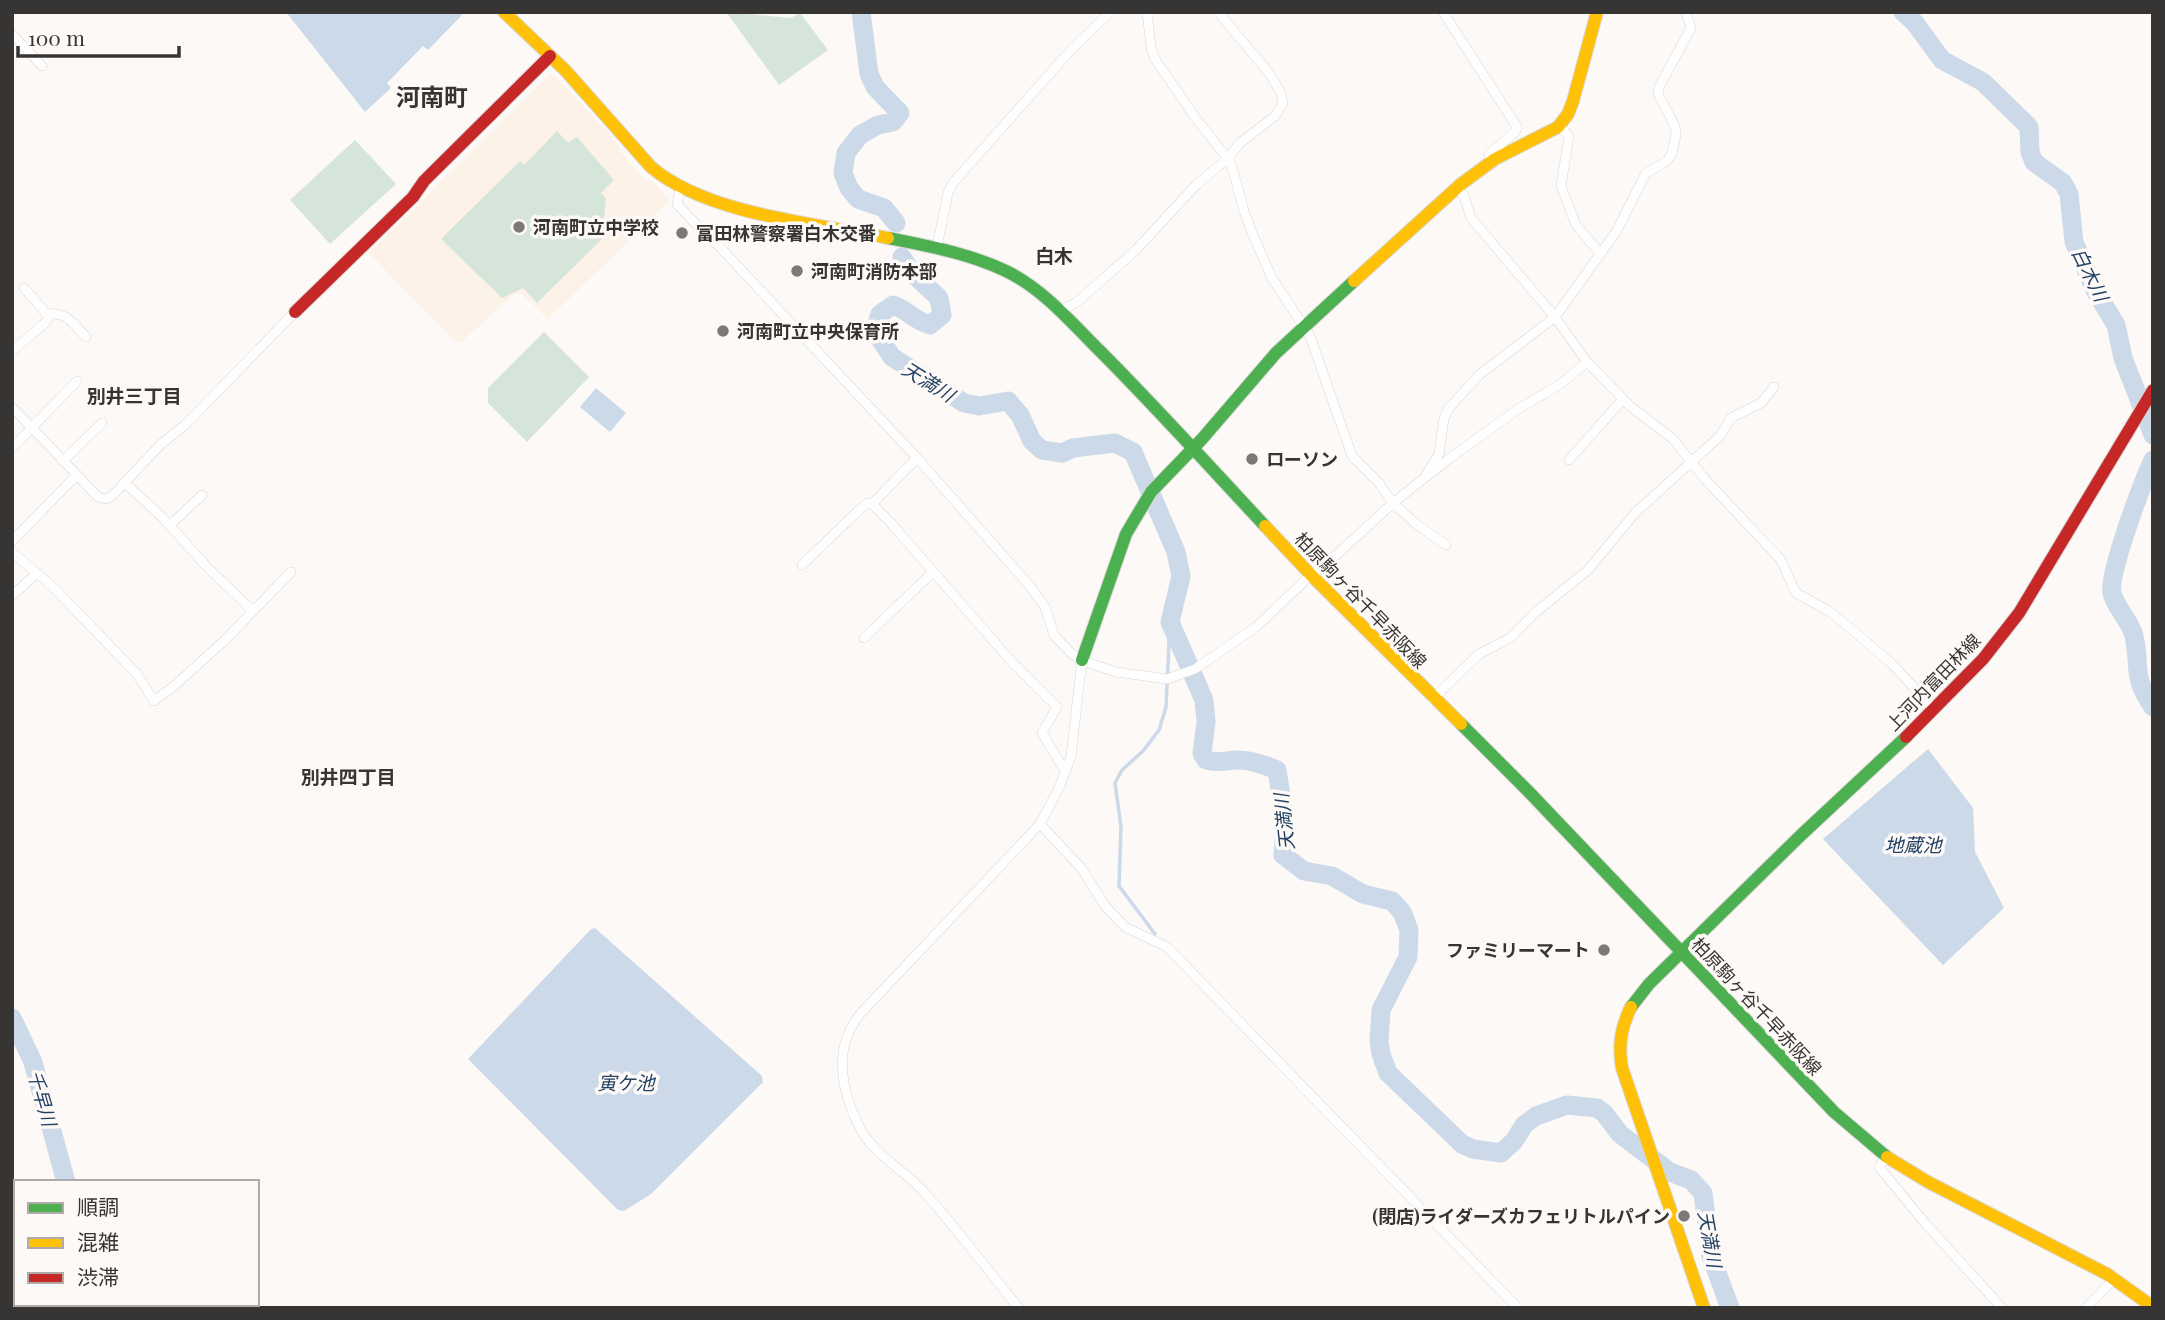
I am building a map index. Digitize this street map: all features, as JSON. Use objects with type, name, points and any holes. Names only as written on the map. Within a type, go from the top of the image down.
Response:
[{"type":"main road","name":"柏原駒ヶ谷千早赤阪線","points":[[504,12],[588,94],[652,167],[680,189],[744,210],[937,247],[982,260],[1030,285],[1127,378],[1311,575],[1528,791],[1833,1112],[1886,1157],[1928,1182],[2114,1279],[2153,1307]]},
{"type":"main road","points":[[1082,660],[1132,521],[1151,492],[1264,366],[1457,188],[1491,162],[1559,125],[1573,101],[1597,12]]},
{"type":"main road","points":[[295,312],[413,197],[424,181],[550,56]]},
{"type":"main road","name":"上河内富田林線","points":[[1704,1308],[1622,1068],[1619,1050],[1623,1023],[1634,1002],[1681,951],[1935,710],[1983,659],[2018,613],[2153,390]]},
{"type":"street","points":[[937,247],[952,184],[1069,52],[1110,12]]},
{"type":"street","points":[[1147,12],[1155,59],[1231,163],[1248,222],[1272,278],[1305,327],[1352,456],[1393,503],[1416,524],[1446,545]]},
{"type":"street","points":[[1060,311],[1077,302],[1135,251],[1196,185],[1228,158],[1240,143],[1275,116],[1283,103],[1281,93],[1269,74],[1218,12]]},
{"type":"street","points":[[1443,12],[1517,127],[1515,132],[1489,154],[1491,162]]},
{"type":"street","points":[[1423,479],[1439,454],[1444,418],[1450,408],[1479,375],[1555,317],[1616,232],[1646,173],[1667,160],[1672,153],[1675,126],[1658,94],[1665,72],[1691,28],[1686,12]]},
{"type":"street","points":[[12,34],[42,66]]},
{"type":"street","points":[[1559,125],[1569,136],[1561,186],[1576,225],[1600,253]]},
{"type":"street","points":[[1457,188],[1464,196],[1471,218],[1555,317],[1587,362],[1623,399],[1673,439],[1781,559],[1796,593],[1829,611],[1857,634],[1892,664],[1935,710]]},
{"type":"street","points":[[680,189],[677,204],[917,458],[1029,585],[1045,607],[1054,635],[1062,645],[1082,660],[1130,675],[1159,678],[1179,676],[1195,669],[1256,627],[1311,575],[1423,479],[1518,409],[1559,385],[1587,362]]},
{"type":"street","points":[[24,288],[47,314],[57,312],[65,315],[86,337]]},
{"type":"street","points":[[12,407],[99,497],[106,499],[125,483],[160,445],[186,424],[295,312]]},
{"type":"street","points":[[12,351],[44,324],[51,314]]},
{"type":"street","points":[[12,448],[78,381]]},
{"type":"street","points":[[1433,699],[1479,654],[1510,638],[1537,611],[1588,570],[1635,513],[1720,436],[1731,418],[1760,403],[1774,387]]},
{"type":"street","points":[[1569,460],[1623,399]]},
{"type":"street","points":[[63,461],[103,423]]},
{"type":"street","points":[[802,565],[861,509],[868,503],[872,504],[917,458]]},
{"type":"street","points":[[12,541],[77,475]]},
{"type":"street","points":[[125,483],[170,525],[208,568],[253,611]]},
{"type":"street","points":[[170,525],[202,495]]},
{"type":"street","points":[[872,504],[1011,661],[1057,707],[1042,733],[1067,770]]},
{"type":"street","points":[[12,552],[37,573],[137,674],[153,701],[195,668],[291,572]]},
{"type":"street","points":[[864,638],[933,572]]},
{"type":"street","points":[[12,596],[37,573]]},
{"type":"street","points":[[1019,1308],[924,1192],[869,1143],[848,1099],[841,1062],[846,1038],[861,1013],[1040,824],[1067,770],[1082,660]]},
{"type":"street","points":[[1040,824],[1082,869],[1105,906],[1125,927],[1167,947],[1518,1308]]},
{"type":"street","points":[[1886,1157],[1879,1167],[1925,1223],[2002,1308]]},
{"type":"street","points":[[2086,1308],[2114,1279]]},
{"type":"shaded area","points":[[726,12],[791,18],[800,13],[828,50],[779,85]]},
{"type":"shaded area","name":"河南町立中学校","points":[[550,74],[554,75],[618,143],[620,151],[643,178],[653,181],[670,201],[548,319],[522,294],[514,294],[460,343],[455,342],[369,253]]},
{"type":"shaded area","points":[[557,131],[568,143],[577,137],[614,180],[601,193],[606,199],[602,239],[537,303],[523,288],[502,298],[441,239],[520,161],[524,165]]},
{"type":"shaded area","points":[[355,140],[396,184],[330,244],[290,200]]},
{"type":"shaded area","points":[[544,332],[589,377],[527,442],[488,403],[488,388]]},
{"type":"water","points":[[286,12],[459,12],[462,15],[428,50],[423,46],[387,83],[391,88],[365,112]]},
{"type":"water","points":[[596,388],[626,413],[610,432],[580,407]]},
{"type":"water","name":"地蔵池","points":[[1928,749],[1973,808],[1975,852],[2004,908],[1943,965],[1823,839]]},
{"type":"water","name":"寅ケ池","points":[[595,928],[762,1076],[763,1082],[651,1194],[624,1211],[618,1210],[468,1059],[591,929]]},
{"type":"waterway","name":"天満川","points":[[861,12],[869,74],[875,87],[900,113],[893,122],[878,125],[860,135],[846,153],[843,173],[849,188],[858,199],[884,208],[896,223]]},
{"type":"waterway","name":"白木川","points":[[1903,12],[1915,23],[1942,60],[1983,82],[2029,127],[2030,152],[2034,162],[2063,183],[2069,194],[2074,242],[2096,292],[2116,325],[2123,358],[2153,435]]},
{"type":"waterway","name":"天満川","points":[[902,257],[912,273],[939,298],[942,315],[930,325],[893,305],[880,314],[875,331],[892,357],[964,403],[979,406],[1008,401],[1020,415],[1032,441],[1042,450],[1062,453],[1073,448],[1115,443],[1133,452],[1176,552],[1181,576],[1170,622],[1204,700],[1206,722],[1202,753],[1206,760],[1249,761],[1277,770],[1285,821],[1283,855],[1304,871],[1332,876],[1363,894],[1392,901],[1402,912],[1409,930],[1408,957],[1381,1010],[1379,1041],[1388,1073],[1462,1144],[1473,1149],[1501,1153],[1514,1141],[1524,1125],[1536,1116],[1567,1105],[1597,1108],[1620,1134],[1670,1172],[1691,1180],[1703,1193],[1711,1256],[1730,1308]]},
{"type":"waterway","name":"白木川","points":[[2153,460],[2135,506],[2112,583],[2112,593],[2134,636],[2139,679],[2153,707]]},
{"type":"waterway","points":[[1155,934],[1119,886],[1121,827],[1115,783],[1122,770],[1143,751],[1159,730],[1166,707],[1170,622]]},
{"type":"waterway","name":"千早川","points":[[12,1018],[33,1062],[65,1180]]},
{"type":"traffic: fast","points":[[888,238],[977,259],[1006,271],[1032,287],[1067,317],[1265,526]]},
{"type":"traffic: fast","points":[[1082,660],[1126,534],[1151,492],[1202,439],[1276,353],[1354,281]]},
{"type":"traffic: fast","points":[[1461,724],[1834,1112],[1887,1157]]},
{"type":"traffic: fast","points":[[1631,1007],[1649,984],[1906,737]]},
{"type":"traffic: slow","points":[[504,12],[565,70],[651,167],[674,183],[701,196],[763,215],[888,238]]},
{"type":"traffic: slow","points":[[1354,281],[1461,184],[1495,159],[1558,127],[1568,114],[1573,101],[1597,12]]},
{"type":"traffic: slow","points":[[1265,526],[1461,724]]},
{"type":"traffic: slow","points":[[1631,1007],[1621,1036],[1622,1068],[1704,1308]]},
{"type":"traffic: slow","points":[[1887,1157],[1928,1182],[2107,1274],[2153,1307]]},
{"type":"traffic: jam","points":[[295,312],[413,197],[424,181],[550,56]]},
{"type":"traffic: jam","points":[[1906,737],[1983,659],[2019,613],[2153,390]]},
{"type":"place","name":"河南町立中学校","points":[[519,227]]},
{"type":"place","name":"富田林警察署白木交番","points":[[682,233]]},
{"type":"place","name":"河南町消防本部","points":[[797,271]]},
{"type":"place","name":"河南町立中央保育所","points":[[723,331]]},
{"type":"place","name":"ローソン","points":[[1252,459]]},
{"type":"place","name":"ファミリーマート","points":[[1604,950]]},
{"type":"place","name":"(閉店)ライダーズカフェリトルパイン","points":[[1684,1216]]},
{"type":"district","name":"河南町","points":[[432,96]]},
{"type":"district","name":"白木","points":[[1054,255]]},
{"type":"district","name":"別井三丁目","points":[[134,395]]},
{"type":"district","name":"別井四丁目","points":[[348,776]]}]
